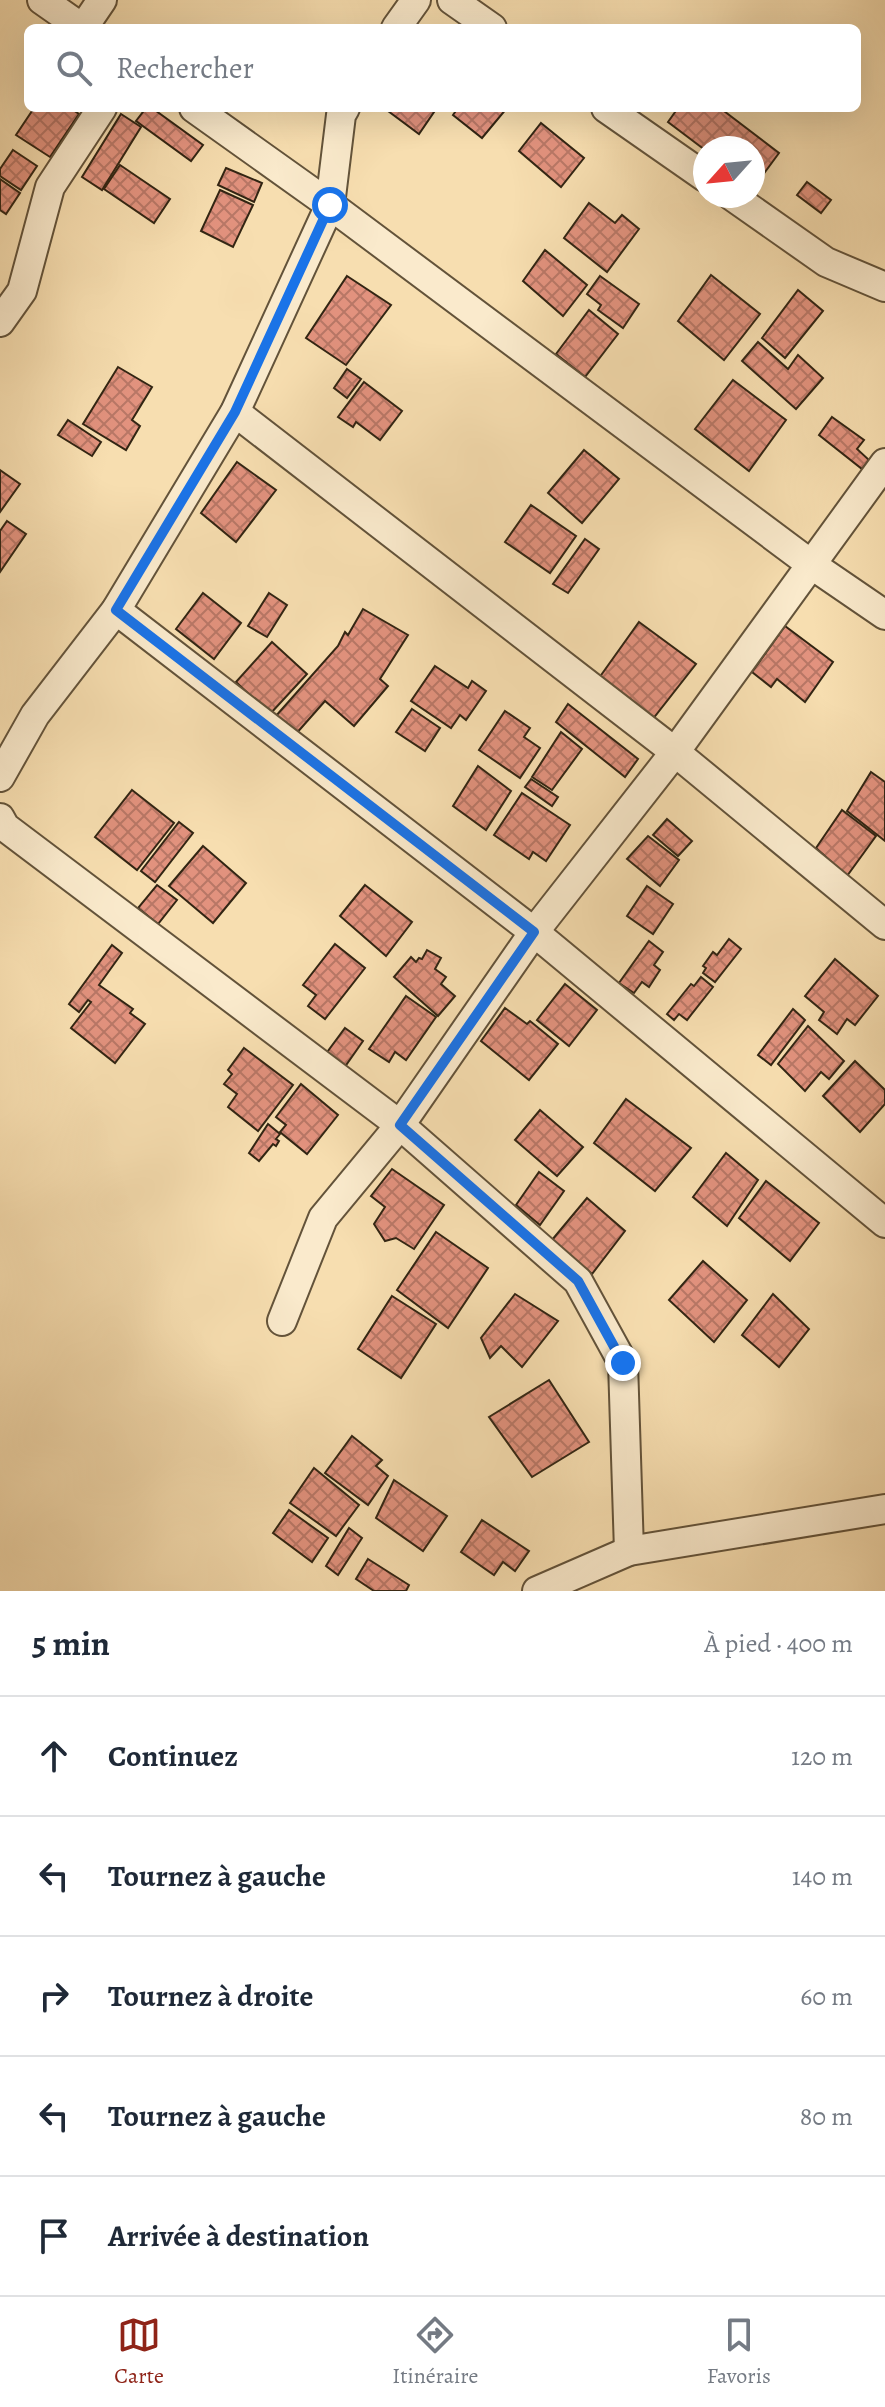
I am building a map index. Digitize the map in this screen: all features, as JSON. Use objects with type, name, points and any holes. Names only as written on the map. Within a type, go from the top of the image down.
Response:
[{"type":"street","points":[[42,0],[76,24]]},
{"type":"street","points":[[85,24],[102,0]]},
{"type":"street","points":[[399,24],[416,0]]},
{"type":"street","points":[[452,0],[486,24]]},
{"type":"street","points":[[0,322],[22,291],[50,187],[99,112]]},
{"type":"street","points":[[200,112],[330,205],[812,565],[885,615]]},
{"type":"street","points":[[0,777],[35,715],[116,610],[235,412],[330,205],[343,112]]},
{"type":"street","points":[[612,112],[693,169]]},
{"type":"street","points":[[749,208],[826,262],[885,287]]},
{"type":"street","points":[[235,412],[675,752],[885,925]]},
{"type":"street","points":[[282,1321],[323,1218],[400,1125],[534,932],[675,752],[885,463]]},
{"type":"street","points":[[116,610],[534,932],[885,1223]]},
{"type":"street","points":[[0,818],[5,827],[400,1125],[578,1281],[623,1363],[629,1551]]},
{"type":"street","points":[[537,1591],[629,1551],[885,1509]]},
{"type":"building","points":[[31,112],[79,114],[50,157],[16,135]]},
{"type":"building","points":[[143,112],[158,112],[203,145],[191,161],[136,121]]},
{"type":"building","points":[[389,112],[434,112],[419,134]]},
{"type":"building","points":[[455,112],[504,112],[482,138],[453,115]]},
{"type":"building","points":[[675,112],[725,112],[757,136],[693,136],[693,141],[668,122]]},
{"type":"building","points":[[121,114],[141,127],[102,190],[82,177]]},
{"type":"building","points":[[541,123],[584,158],[561,187],[519,151]]},
{"type":"building","points":[[765,142],[779,153],[765,172]]},
{"type":"building","points":[[13,150],[37,166],[21,190],[0,176],[0,169]]},
{"type":"building","points":[[120,165],[170,199],[154,223],[104,189]]},
{"type":"building","points":[[226,168],[262,183],[254,202],[218,185]]},
{"type":"building","points":[[0,179],[20,193],[6,214],[0,210]]},
{"type":"building","points":[[807,182],[831,200],[821,213],[797,195]]},
{"type":"building","points":[[220,190],[253,205],[233,247],[201,231]]},
{"type":"building","points":[[589,203],[615,223],[622,215],[639,229],[607,272],[564,238]]},
{"type":"building","points":[[545,250],[587,285],[563,316],[523,281]]},
{"type":"building","points":[[711,275],[760,314],[724,360],[678,321]]},
{"type":"building","points":[[347,276],[391,305],[346,365],[306,338]]},
{"type":"building","points":[[600,276],[639,304],[623,328],[598,310],[601,305],[587,294]]},
{"type":"building","points":[[798,290],[823,311],[785,358],[762,338]]},
{"type":"building","points":[[589,310],[618,334],[585,377],[556,354]]},
{"type":"building","points":[[758,342],[788,369],[798,355],[823,378],[796,409],[742,361]]},
{"type":"building","points":[[118,367],[152,387],[132,420],[140,426],[126,450],[83,424]]},
{"type":"building","points":[[347,369],[361,379],[347,398],[334,388]]},
{"type":"building","points":[[733,380],[786,420],[749,471],[695,429]]},
{"type":"building","points":[[364,382],[402,411],[380,440],[356,422],[353,427],[338,417]]},
{"type":"building","points":[[832,417],[864,440],[857,449],[869,460],[862,469],[819,435]]},
{"type":"building","points":[[68,420],[101,442],[92,456],[58,435]]},
{"type":"building","points":[[584,450],[619,479],[582,523],[548,493]]},
{"type":"building","points":[[237,462],[276,490],[236,542],[201,513]]},
{"type":"building","points":[[0,470],[20,484],[0,512]]},
{"type":"building","points":[[531,505],[576,536],[550,573],[505,542]]},
{"type":"building","points":[[7,521],[26,534],[0,572],[0,531]]},
{"type":"building","points":[[585,539],[599,549],[568,593],[553,584]]},
{"type":"building","points":[[203,593],[241,623],[214,659],[176,629]]},
{"type":"building","points":[[269,593],[287,605],[267,637],[248,626]]},
{"type":"building","points":[[363,609],[408,635],[380,679],[388,686],[354,726],[325,701],[295,735],[275,717],[338,646],[345,632],[348,635]]},
{"type":"building","points":[[639,622],[696,664],[652,720],[599,678]]},
{"type":"building","points":[[785,626],[833,662],[805,702],[777,679],[771,687],[752,672]]},
{"type":"building","points":[[272,642],[307,674],[270,714],[236,682]]},
{"type":"building","points":[[435,666],[468,688],[472,681],[486,691],[466,720],[460,715],[451,728],[411,701]]},
{"type":"building","points":[[568,704],[638,759],[625,777],[556,722]]},
{"type":"building","points":[[412,709],[440,728],[425,751],[396,732]]},
{"type":"building","points":[[505,711],[530,728],[524,737],[540,748],[520,778],[479,750]]},
{"type":"building","points":[[561,732],[582,749],[552,790],[532,777]]},
{"type":"building","points":[[478,766],[511,791],[486,830],[453,806]]},
{"type":"building","points":[[871,772],[885,782],[885,841],[847,811]]},
{"type":"building","points":[[531,779],[558,797],[552,806],[525,787]]},
{"type":"building","points":[[132,790],[174,823],[137,870],[95,837]]},
{"type":"building","points":[[522,793],[570,825],[546,861],[533,852],[529,859],[494,835]]},
{"type":"building","points":[[842,810],[876,836],[847,876],[816,848]]},
{"type":"building","points":[[667,819],[692,841],[678,856],[653,835]]},
{"type":"building","points":[[179,822],[193,833],[155,882],[141,871]]},
{"type":"building","points":[[648,836],[679,860],[660,886],[627,859]]},
{"type":"building","points":[[203,846],[246,883],[213,923],[169,886]]},
{"type":"building","points":[[157,885],[177,900],[158,924],[138,908]]},
{"type":"building","points":[[365,885],[412,922],[386,956],[340,916]]},
{"type":"building","points":[[647,886],[673,904],[653,934],[627,916]]},
{"type":"building","points":[[729,939],[741,949],[715,982],[703,973],[706,968],[703,966],[713,952],[717,955]]},
{"type":"building","points":[[649,941],[663,952],[654,965],[660,970],[649,987],[642,982],[634,993],[619,983]]},
{"type":"building","points":[[335,944],[365,968],[325,1019],[308,1006],[316,995],[303,985]]},
{"type":"building","points":[[112,945],[122,953],[99,985],[133,1009],[130,1013],[145,1024],[115,1063],[71,1028],[91,1002],[88,1000],[79,1012],[69,1004]]},
{"type":"building","points":[[427,950],[441,958],[435,969],[446,977],[441,984],[455,996],[438,1016],[394,977],[411,957],[416,962]]},
{"type":"building","points":[[835,959],[878,996],[855,1025],[847,1019],[837,1034],[819,1020],[824,1012],[805,996]]},
{"type":"building","points":[[701,977],[713,987],[687,1020],[679,1014],[674,1020],[667,1014],[691,984],[694,986]]},
{"type":"building","points":[[565,984],[597,1010],[569,1046],[537,1020]]},
{"type":"building","points":[[406,996],[436,1017],[406,1060],[395,1052],[389,1062],[369,1049]]},
{"type":"building","points":[[505,1008],[527,1024],[530,1021],[558,1044],[529,1080],[481,1041]]},
{"type":"building","points":[[793,1009],[805,1020],[771,1065],[758,1055]]},
{"type":"building","points":[[808,1026],[844,1061],[829,1079],[821,1072],[805,1091],[778,1064]]},
{"type":"building","points":[[345,1028],[363,1041],[344,1068],[325,1055]]},
{"type":"building","points":[[244,1048],[293,1085],[258,1131],[228,1107],[237,1094],[224,1084],[232,1074],[228,1070]]},
{"type":"building","points":[[855,1061],[885,1090],[885,1104],[860,1132],[823,1096]]},
{"type":"building","points":[[301,1084],[338,1115],[307,1154],[280,1132],[286,1125],[276,1117]]},
{"type":"building","points":[[626,1099],[691,1148],[655,1191],[594,1143]]},
{"type":"building","points":[[540,1110],[583,1147],[557,1176],[515,1140]]},
{"type":"building","points":[[268,1124],[280,1134],[276,1139],[279,1141],[259,1161],[249,1153]]},
{"type":"building","points":[[726,1153],[758,1180],[727,1226],[693,1197]]},
{"type":"building","points":[[392,1169],[444,1205],[414,1249],[396,1238],[385,1241],[374,1224],[385,1207],[371,1196]]},
{"type":"building","points":[[539,1172],[564,1191],[540,1225],[516,1205]]},
{"type":"building","points":[[766,1181],[819,1223],[790,1261],[739,1218]]},
{"type":"building","points":[[587,1198],[625,1231],[592,1274],[552,1240]]},
{"type":"building","points":[[436,1232],[488,1268],[448,1328],[397,1290]]},
{"type":"building","points":[[703,1261],[747,1300],[714,1342],[669,1300]]},
{"type":"building","points":[[515,1294],[558,1321],[522,1367],[501,1346],[490,1358],[481,1338]]},
{"type":"building","points":[[773,1294],[809,1329],[779,1367],[742,1335]]},
{"type":"building","points":[[392,1296],[436,1324],[401,1378],[358,1349]]},
{"type":"building","points":[[549,1380],[589,1442],[532,1477],[489,1417]]},
{"type":"building","points":[[352,1436],[382,1460],[376,1466],[388,1476],[368,1505],[325,1473]]},
{"type":"building","points":[[314,1468],[359,1505],[336,1536],[290,1503]]},
{"type":"building","points":[[394,1480],[447,1516],[423,1551],[376,1518]]},
{"type":"building","points":[[289,1510],[328,1538],[312,1562],[273,1533]]},
{"type":"building","points":[[482,1520],[529,1551],[515,1571],[503,1562],[494,1575],[461,1552]]},
{"type":"building","points":[[349,1528],[362,1538],[338,1575],[326,1566]]},
{"type":"building","points":[[368,1559],[409,1585],[406,1591],[374,1591],[356,1579]]},
{"type":"route","points":[[330,205],[235,412],[116,610],[534,932],[400,1125],[578,1281],[623,1363]]}]
